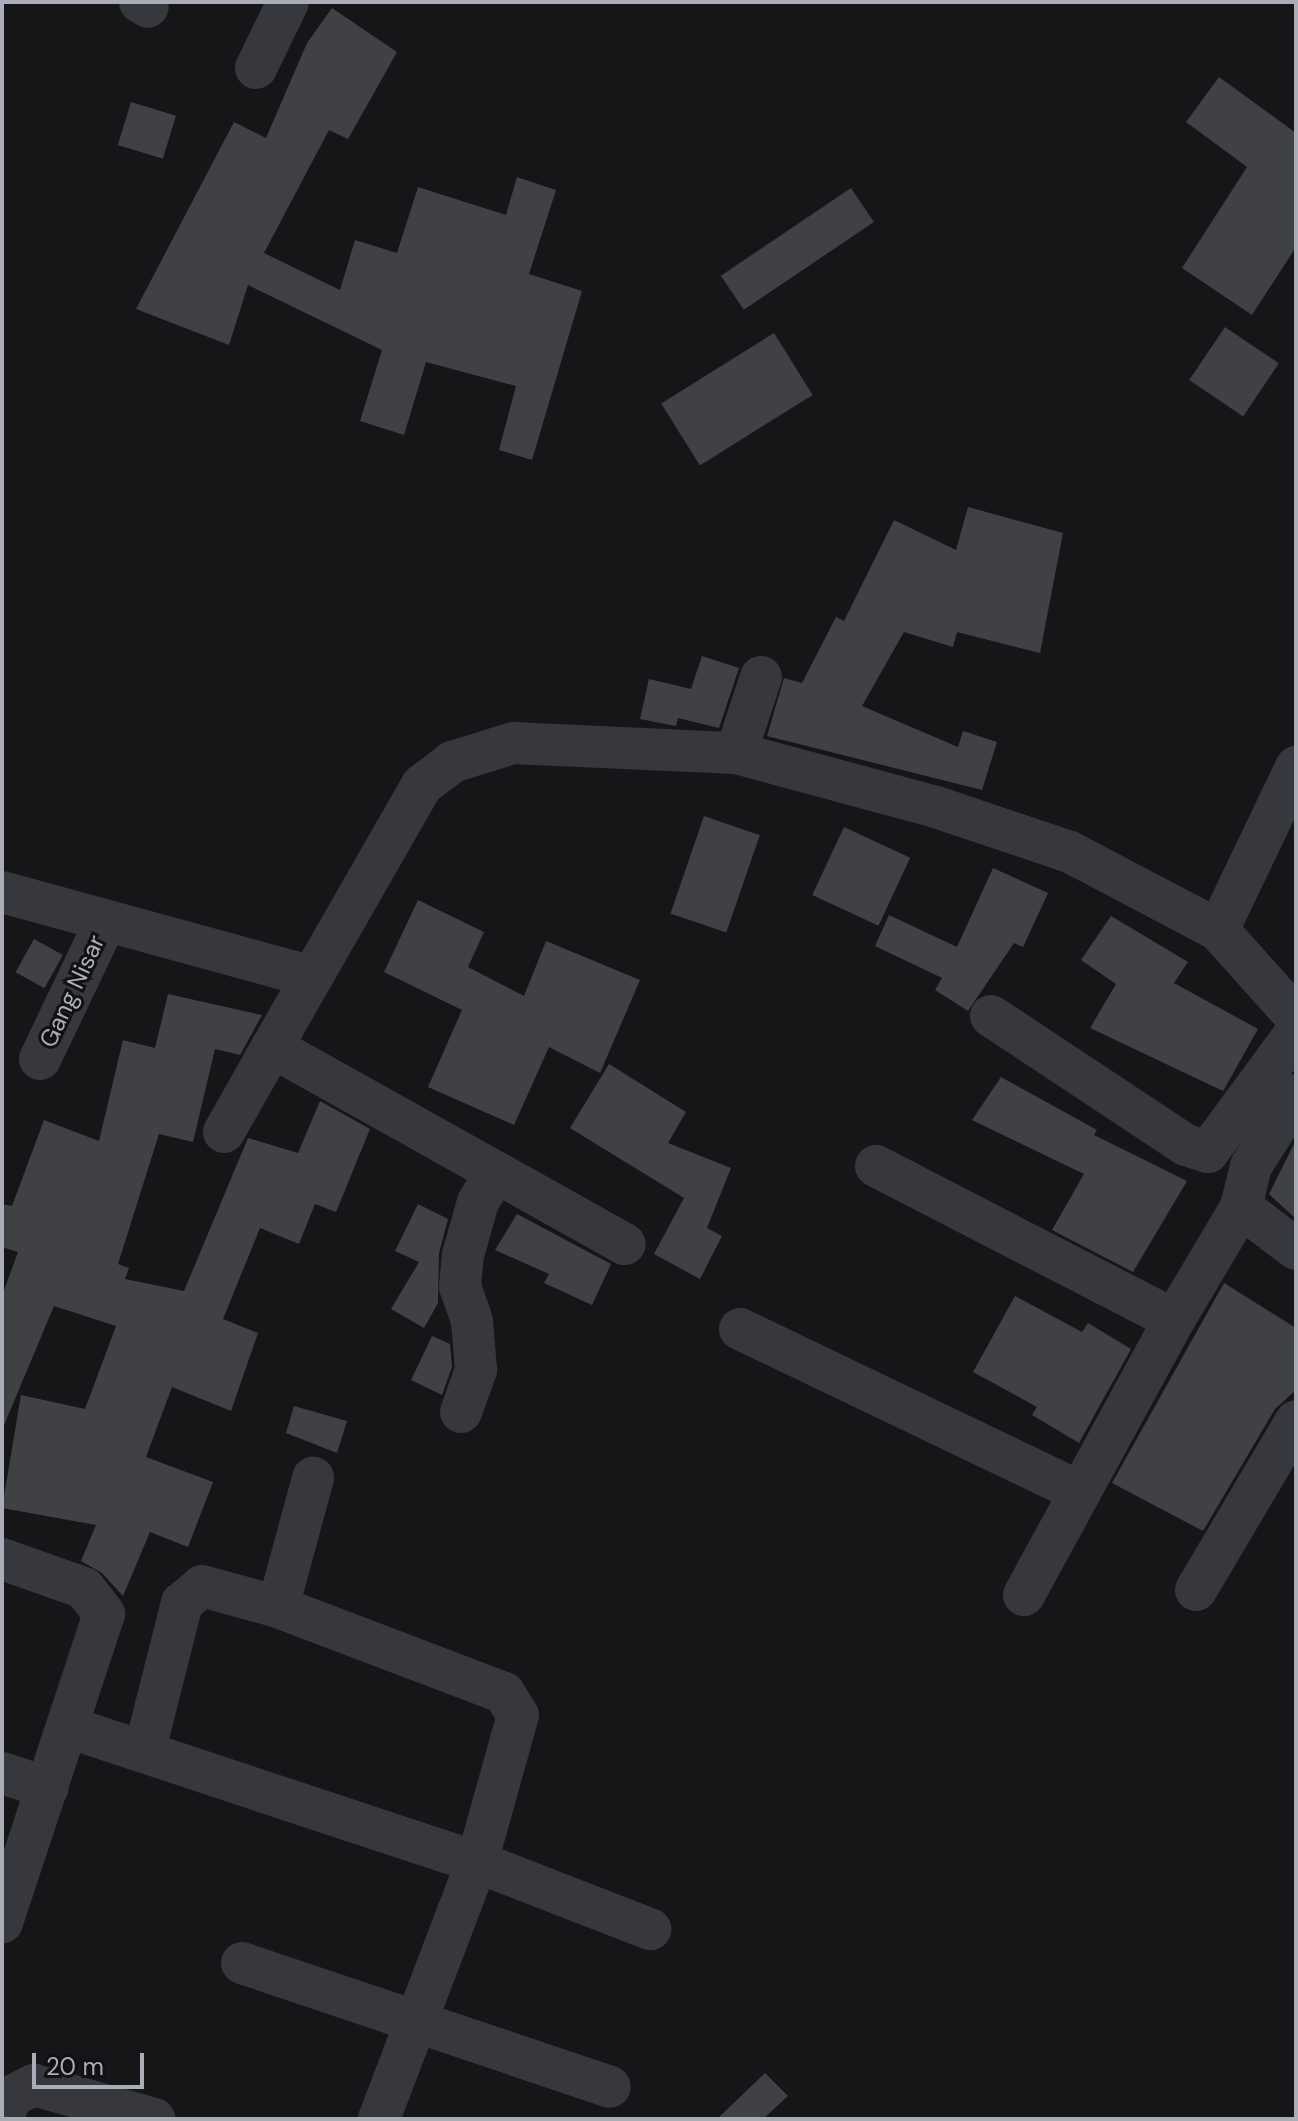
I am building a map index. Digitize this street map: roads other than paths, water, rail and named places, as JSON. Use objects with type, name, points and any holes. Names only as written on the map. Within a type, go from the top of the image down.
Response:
[{"type":"street","points":[[256,68],[288,2]]},
{"type":"street","points":[[736,753],[761,677]]},
{"type":"street","points":[[224,1132],[422,785],[452,762],[513,743],[736,753],[936,807],[1070,852],[1218,930],[1296,1017]]},
{"type":"street","points":[[1218,930],[1296,767]]},
{"type":"street","points":[[2,892],[105,923],[312,977]]},
{"type":"street","name":"Gang Nisar","points":[[40,1059],[105,923]]},
{"type":"street","points":[[991,1016],[1186,1145],[1208,1152],[1296,1032]]},
{"type":"street","points":[[272,1047],[625,1244]]},
{"type":"street","points":[[1024,1595],[1174,1320],[1241,1207],[1251,1166],[1296,1095]]},
{"type":"street","points":[[876,1166],[1174,1320]]},
{"type":"street","points":[[461,1412],[476,1370],[472,1321],[460,1287],[463,1255],[478,1202],[495,1174]]},
{"type":"street","points":[[1241,1207],[1296,1249]]},
{"type":"street","points":[[740,1329],[1080,1492]]},
{"type":"street","points":[[1196,1590],[1296,1421]]},
{"type":"street","points":[[278,1607],[313,1478]]},
{"type":"street","points":[[2,1559],[84,1588],[104,1614],[2,1923]]},
{"type":"street","points":[[145,1749],[175,1622],[192,1590],[213,1587],[278,1607],[504,1693],[516,1704],[477,1862],[379,2119]]},
{"type":"street","points":[[68,1727],[145,1749],[477,1862],[650,1929]]},
{"type":"street","points":[[2,1773],[48,1788]]},
{"type":"street","points":[[242,1963],[610,2087]]},
{"type":"street","points":[[3,2119],[10,2097],[34,2085],[154,2119]]}]
